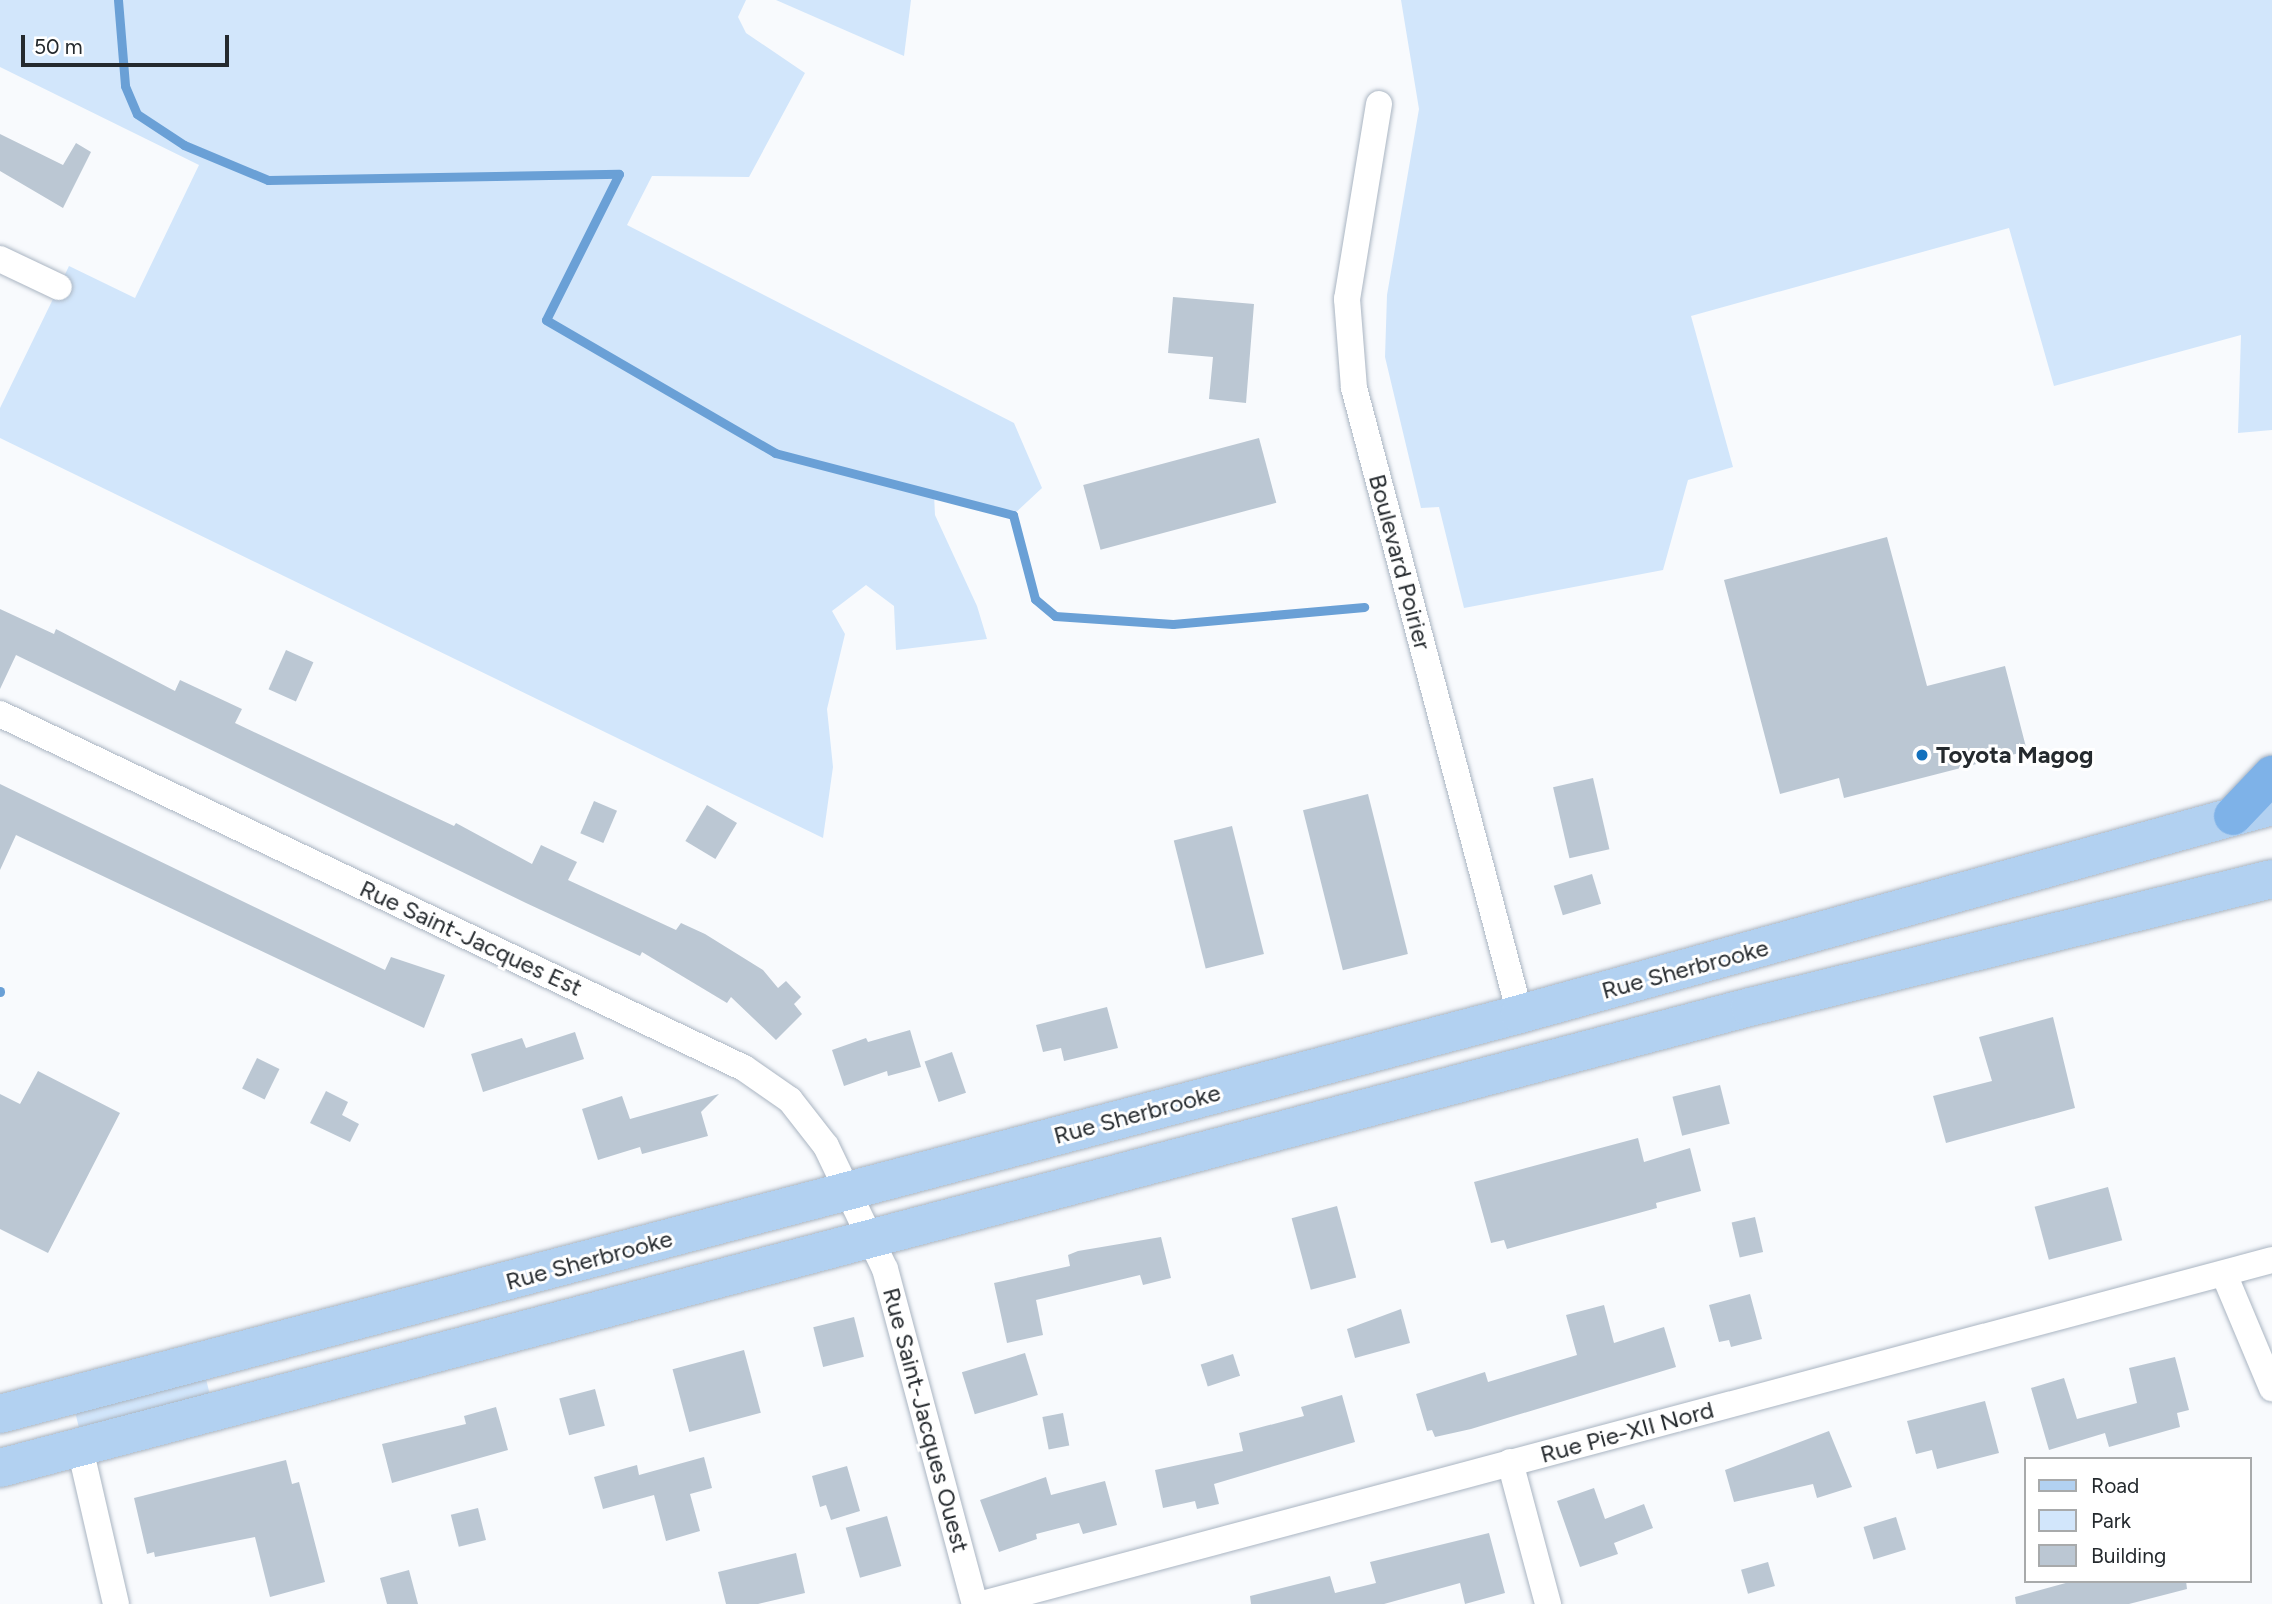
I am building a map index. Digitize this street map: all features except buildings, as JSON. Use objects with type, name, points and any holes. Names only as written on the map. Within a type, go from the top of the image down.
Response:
[{"type":"highway","points":[[2233,816],[2272,775]]},
{"type":"main road","name":"Rue Sherbrooke","points":[[0,1414],[1520,1014],[2272,806]]},
{"type":"main road","name":"Rue Sherbrooke","points":[[0,1468],[1751,1007],[2272,879]]},
{"type":"street","name":"Boulevard Poirier","points":[[1379,104],[1347,299],[1354,388],[1520,1014]]},
{"type":"street","points":[[0,259],[59,287]]},
{"type":"street","name":"Rue Saint-Jacques Est","points":[[0,714],[744,1068],[808,1118],[849,1192],[871,1239]]},
{"type":"street","name":"Rue Saint-Jacques Ouest","points":[[871,1239],[889,1280],[975,1604]]},
{"type":"street","name":"Rue Pie-XII Nord","points":[[982,1604],[2272,1260]]},
{"type":"street","points":[[2224,1274],[2272,1388]]},
{"type":"street","points":[[80,1448],[116,1604]]},
{"type":"street","points":[[1510,1462],[1548,1604]]},
{"type":"green space","points":[[0,0],[746,0],[738,17],[746,33],[805,73],[749,177],[652,176],[627,225],[1014,423],[1042,488],[1013,515],[934,494],[935,515],[977,606],[987,639],[896,650],[894,606],[866,585],[832,611],[845,634],[827,709],[833,767],[823,838],[0,438],[0,408],[69,266],[135,298],[199,165],[0,67]]},
{"type":"green space","points":[[776,0],[911,0],[904,56]]},
{"type":"green space","points":[[1401,0],[2272,0],[2272,430],[2238,433],[2241,335],[2054,386],[2009,228],[1691,316],[1733,467],[1688,480],[1663,570],[1464,608],[1439,507],[1421,508],[1385,357],[1387,295],[1419,109]]},
{"type":"green space","points":[[206,1379],[210,1395],[79,1427],[75,1412]]},
{"type":"waterway","points":[[118,0],[125,86],[137,114],[184,145],[268,180],[619,174],[546,320],[775,453],[1013,515],[1035,599],[1055,616],[1173,624],[1364,607]]},
{"type":"place","name":"Toyota Magog","points":[[1922,755]]}]
